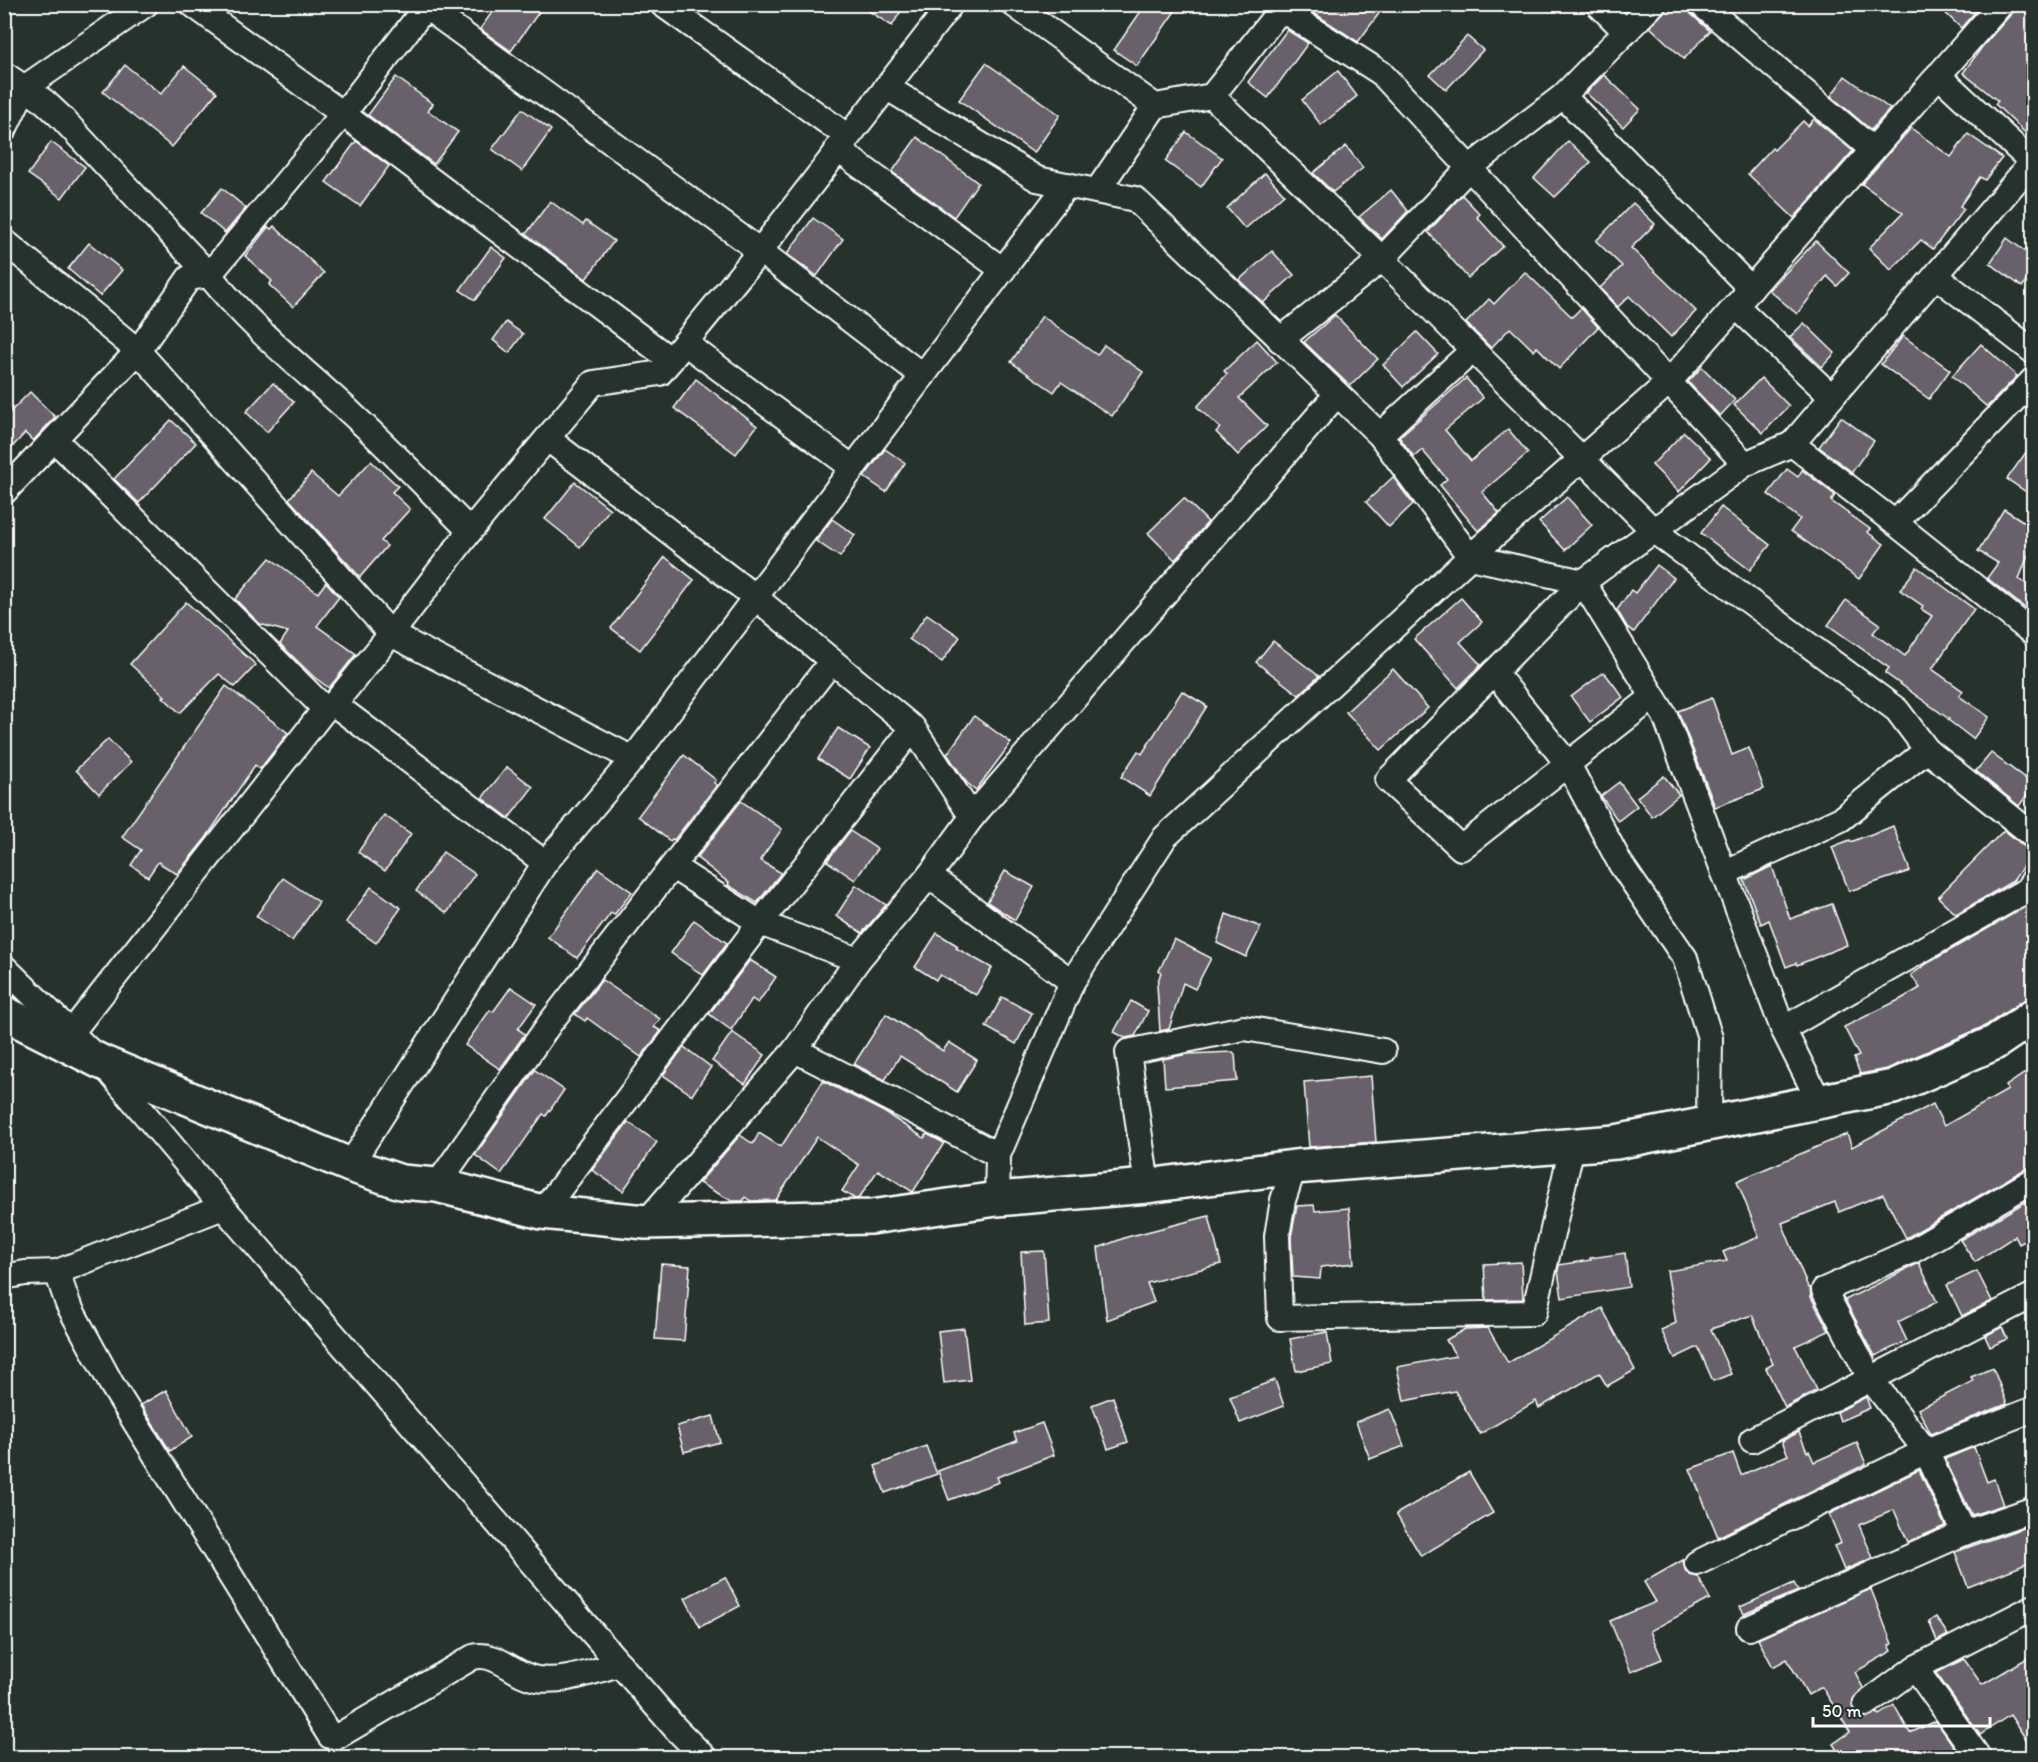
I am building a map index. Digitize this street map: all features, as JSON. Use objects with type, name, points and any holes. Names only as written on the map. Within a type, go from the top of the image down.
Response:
[{"type":"main road","points":[[4,1013],[101,1062],[350,1165],[401,1182],[437,1185],[542,1212],[646,1222],[871,1217],[998,1199],[1147,1186],[1294,1167],[1616,1142],[1893,1087],[1994,1043],[2034,1016]]},
{"type":"street","points":[[4,130],[14,81],[146,4]]},
{"type":"street","points":[[192,4],[678,351],[853,468]]},
{"type":"street","points":[[662,4],[1003,270]]},
{"type":"street","points":[[70,1033],[329,706],[391,634],[470,531],[593,383],[660,374],[760,251],[951,4]]},
{"type":"street","points":[[1013,4],[1155,106],[1212,96],[1277,7],[1381,73],[1745,464]]},
{"type":"street","points":[[1598,4],[1626,32]]},
{"type":"street","points":[[1280,340],[1382,259],[1470,168],[1563,96],[1653,4]]},
{"type":"street","points":[[1701,4],[1873,150]]},
{"type":"street","points":[[998,1199],[998,1155],[1072,982],[1165,837],[1470,556],[1669,382],[2001,4]]},
{"type":"street","points":[[4,492],[138,351],[189,279],[209,274],[343,114],[425,5],[760,251],[923,376]]},
{"type":"street","points":[[1653,697],[1461,848],[1388,780],[1583,582],[1745,464],[1792,444],[2033,162],[1938,75]]},
{"type":"street","points":[[14,81],[45,102],[60,116],[209,274],[231,303],[354,416],[470,531]]},
{"type":"street","points":[[886,87],[1037,179],[1135,200],[1380,435],[1470,556],[1583,582],[1665,716],[1783,1029],[1819,1101]]},
{"type":"street","points":[[1212,96],[1382,259],[1654,531],[1897,710],[1927,750],[2034,836]]},
{"type":"street","points":[[1563,96],[1832,398]]},
{"type":"street","points":[[1097,192],[1155,106]]},
{"type":"street","points":[[350,1165],[546,863],[633,759],[1067,185]]},
{"type":"street","points":[[4,241],[138,351],[391,634],[633,759]]},
{"type":"street","points":[[1936,276],[2034,352]]},
{"type":"street","points":[[1380,435],[1473,350]]},
{"type":"street","points":[[1895,524],[2033,380]]},
{"type":"street","points":[[646,1222],[795,1050],[858,960],[929,876],[972,817],[1337,394]]},
{"type":"street","points":[[548,439],[755,597],[913,728],[972,817]]},
{"type":"street","points":[[55,440],[329,706],[546,863]]},
{"type":"street","points":[[1792,444],[2034,634]]},
{"type":"street","points":[[437,1185],[550,1023],[832,661]]},
{"type":"street","points":[[1494,672],[1568,764],[1620,863],[1685,958],[1710,1038],[1709,1119],[1712,1124]]},
{"type":"street","points":[[542,1212],[760,922],[913,728]]},
{"type":"street","points":[[1724,873],[1841,819],[1927,750]]},
{"type":"street","points":[[673,867],[760,922],[858,960]]},
{"type":"street","points":[[929,876],[1072,982]]},
{"type":"street","points":[[1783,1029],[2027,890],[2034,879]]},
{"type":"street","points":[[4,967],[101,1062],[223,1207],[676,1729],[705,1758]]},
{"type":"street","points":[[1147,1186],[1128,1052],[1244,1028],[1383,1051]]},
{"type":"street","points":[[795,1050],[998,1155]]},
{"type":"street","points":[[1294,1167],[1283,1200],[1277,1236],[1280,1318],[1534,1313],[1572,1146]]},
{"type":"street","points":[[1964,1533],[1926,1451],[1870,1378],[1824,1290],[1914,1250],[2034,1180]]},
{"type":"street","points":[[4,1277],[25,1273],[57,1272],[223,1207]]},
{"type":"street","points":[[57,1272],[68,1304],[112,1385],[330,1736],[338,1736],[473,1657],[486,1656],[527,1677],[544,1680],[580,1675],[620,1664]]},
{"type":"street","points":[[1752,1440],[2034,1295]]},
{"type":"street","points":[[1697,1563],[1926,1451],[2034,1409]]},
{"type":"street","points":[[1749,1628],[1964,1533],[2034,1509]]},
{"type":"street","points":[[1866,1704],[1915,1668],[2034,1607]]},
{"type":"street","points":[[1915,1668],[1978,1758]]},
{"type":"building","points":[[498,4],[528,4],[539,12],[511,51],[480,29]]},
{"type":"building","points":[[858,4],[905,4],[892,26]]},
{"type":"building","points":[[1146,4],[1180,4],[1137,66],[1114,50]]},
{"type":"building","points":[[1300,4],[1386,4],[1358,42]]},
{"type":"building","points":[[1671,4],[1687,4],[1691,14],[1710,31],[1684,59],[1650,27]]},
{"type":"building","points":[[1936,4],[1982,4],[1961,28]]},
{"type":"building","points":[[2015,4],[2034,4],[2034,141],[1995,104],[1998,101],[1963,73],[2012,13]]},
{"type":"building","points":[[1287,30],[1308,43],[1268,98],[1248,82]]},
{"type":"building","points":[[1467,36],[1483,50],[1446,90],[1430,75]]},
{"type":"building","points":[[986,63],[1060,115],[1034,153],[959,100]]},
{"type":"building","points":[[125,65],[161,94],[184,66],[217,92],[172,147],[103,92]]},
{"type":"building","points":[[1338,71],[1357,96],[1321,125],[1302,100]]},
{"type":"building","points":[[1604,75],[1640,109],[1623,127],[1586,93]]},
{"type":"building","points":[[1845,76],[1890,109],[1871,130],[1831,96]]},
{"type":"building","points":[[396,77],[433,104],[428,111],[458,132],[434,164],[368,115]]},
{"type":"building","points":[[522,109],[551,130],[522,171],[492,149]]},
{"type":"building","points":[[1814,119],[1853,151],[1794,218],[1748,174],[1772,148],[1774,150],[1803,121],[1808,126]]},
{"type":"building","points":[[1911,128],[1951,157],[1968,134],[2002,158],[1985,180],[1980,177],[1960,206],[1964,209],[1933,249],[1921,240],[1891,270],[1869,248],[1903,213],[1862,184]]},
{"type":"building","points":[[1186,132],[1222,158],[1201,187],[1165,161]]},
{"type":"building","points":[[917,137],[978,183],[954,217],[892,172]]},
{"type":"building","points":[[356,141],[389,166],[360,206],[326,182]]},
{"type":"building","points":[[1568,141],[1591,162],[1555,197],[1534,178]]},
{"type":"building","points":[[51,142],[85,167],[62,198],[28,174]]},
{"type":"building","points":[[1346,146],[1363,168],[1333,192],[1313,173]]},
{"type":"building","points":[[1265,173],[1284,194],[1245,229],[1227,208]]},
{"type":"building","points":[[222,188],[246,208],[225,233],[201,213]]},
{"type":"building","points":[[1391,190],[1408,211],[1382,239],[1359,217]]},
{"type":"building","points":[[1462,195],[1480,214],[1477,217],[1503,246],[1468,278],[1428,232]]},
{"type":"building","points":[[550,201],[583,225],[586,221],[614,241],[586,279],[526,234]]},
{"type":"building","points":[[1633,203],[1655,224],[1631,248],[1696,311],[1671,337],[1629,296],[1618,307],[1600,288],[1622,266],[1596,241]]},
{"type":"building","points":[[813,218],[843,239],[817,276],[787,254]]},
{"type":"building","points":[[274,226],[324,273],[293,307],[269,285],[272,281],[245,256],[268,227],[271,229]]},
{"type":"building","points":[[2007,238],[2034,258],[2034,271],[2022,287],[1990,263]]},
{"type":"building","points":[[1816,241],[1849,273],[1837,286],[1827,276],[1797,314],[1769,290]]},
{"type":"building","points":[[89,243],[122,270],[100,296],[68,269]]},
{"type":"building","points":[[491,247],[506,258],[475,300],[460,290]]},
{"type":"building","points":[[1272,251],[1294,275],[1263,303],[1239,280]]},
{"type":"building","points":[[1525,272],[1572,317],[1581,308],[1598,327],[1559,369],[1537,347],[1534,351],[1510,328],[1491,348],[1466,323],[1489,299],[1494,304]]},
{"type":"building","points":[[1335,315],[1378,359],[1350,386],[1304,342]]},
{"type":"building","points":[[1042,316],[1097,355],[1104,345],[1143,372],[1112,416],[1061,382],[1054,392],[1011,362]]},
{"type":"building","points":[[506,322],[523,334],[509,353],[493,340]]},
{"type":"building","points":[[1804,323],[1835,353],[1822,367],[1790,337]]},
{"type":"building","points":[[1417,332],[1438,354],[1403,387],[1383,365]]},
{"type":"building","points":[[1903,336],[1950,370],[1929,399],[1881,364]]},
{"type":"building","points":[[1257,340],[1277,362],[1239,398],[1267,426],[1238,455],[1216,432],[1220,428],[1197,407],[1227,374],[1224,371]]},
{"type":"building","points":[[1981,344],[2017,376],[1987,407],[1952,376]]},
{"type":"building","points":[[1702,367],[1735,400],[1720,416],[1688,382]]},
{"type":"building","points":[[1466,378],[1483,398],[1445,430],[1471,461],[1508,429],[1528,453],[1482,492],[1499,513],[1478,531],[1440,485],[1447,479],[1422,450],[1414,457],[1399,437]]},
{"type":"building","points":[[1761,378],[1789,406],[1763,433],[1734,405]]},
{"type":"building","points":[[696,379],[757,426],[736,454],[674,408]]},
{"type":"building","points":[[273,383],[294,402],[267,432],[246,412]]},
{"type":"building","points":[[30,392],[55,417],[33,441],[25,433],[4,456],[4,418]]},
{"type":"building","points":[[1841,417],[1874,441],[1852,472],[1819,447]]},
{"type":"building","points":[[171,420],[196,443],[139,503],[114,479]]},
{"type":"building","points":[[1684,432],[1711,458],[1679,492],[1652,465]]},
{"type":"building","points":[[2034,441],[2034,497],[2007,479]]},
{"type":"building","points":[[885,449],[905,463],[886,492],[864,477]]},
{"type":"building","points":[[371,461],[398,486],[392,492],[410,509],[381,541],[387,546],[360,577],[289,499],[311,473],[338,496]]},
{"type":"building","points":[[1787,469],[1798,477],[1802,470],[1835,495],[1831,501],[1870,529],[1867,532],[1884,544],[1859,579],[1791,531],[1800,519],[1768,494]]},
{"type":"building","points":[[1393,477],[1413,504],[1389,527],[1366,502]]},
{"type":"building","points":[[575,482],[610,509],[580,547],[545,519]]},
{"type":"building","points":[[1567,497],[1592,525],[1565,550],[1539,522]]},
{"type":"building","points":[[1184,498],[1208,522],[1175,560],[1148,533]]},
{"type":"building","points":[[1721,507],[1770,545],[1750,570],[1701,533]]},
{"type":"building","points":[[2004,509],[2034,528],[2034,540],[2019,579],[2034,589],[2034,615],[1987,578],[1998,563],[1978,551]]},
{"type":"building","points":[[832,519],[855,535],[840,557],[816,541]]},
{"type":"building","points":[[665,557],[694,580],[640,650],[611,628]]},
{"type":"building","points":[[270,558],[318,593],[326,582],[339,597],[317,626],[356,654],[329,688],[314,677],[280,644],[288,632],[260,624],[235,599]]},
{"type":"building","points":[[1657,565],[1674,578],[1634,632],[1627,627],[1617,610],[1631,590],[1635,593]]},
{"type":"building","points":[[1917,567],[1974,609],[1932,669],[1963,691],[1959,696],[1989,717],[1973,739],[1885,673],[1889,668],[1828,625],[1846,600],[1880,624],[1873,633],[1905,656],[1932,616],[1921,609],[1923,606],[1900,590]]},
{"type":"building","points":[[1461,598],[1482,622],[1460,642],[1481,665],[1458,688],[1414,639]]},
{"type":"building","points":[[186,602],[256,665],[235,687],[219,674],[180,713],[130,664]]},
{"type":"building","points":[[927,614],[960,637],[942,662],[909,639]]},
{"type":"building","points":[[1273,641],[1319,676],[1299,695],[1256,662]]},
{"type":"building","points":[[1393,669],[1428,708],[1381,750],[1346,712]]},
{"type":"building","points":[[1604,672],[1623,697],[1590,722],[1571,697]]},
{"type":"building","points":[[226,686],[288,733],[260,769],[255,765],[206,838],[177,874],[158,862],[148,877],[131,865],[141,850],[122,837]]},
{"type":"building","points":[[1182,691],[1207,706],[1150,796],[1121,777],[1138,751],[1142,754]]},
{"type":"building","points":[[1712,698],[1732,755],[1749,748],[1764,789],[1715,807],[1678,711]]},
{"type":"building","points":[[974,716],[1011,743],[976,790],[967,783],[947,754]]},
{"type":"building","points":[[838,728],[870,748],[850,779],[818,759]]},
{"type":"building","points":[[108,739],[131,762],[99,794],[76,770]]},
{"type":"building","points":[[1991,753],[2034,785],[2019,806],[1976,771]]},
{"type":"building","points":[[684,755],[716,780],[714,783],[717,785],[674,840],[670,841],[638,816]]},
{"type":"building","points":[[507,767],[533,787],[509,818],[482,798]]},
{"type":"building","points":[[1664,776],[1679,795],[1652,817],[1637,797]]},
{"type":"building","points":[[1619,782],[1637,806],[1618,821],[1601,796]]},
{"type":"building","points":[[741,801],[782,829],[760,860],[781,873],[757,903],[728,885],[729,883],[697,858]]},
{"type":"building","points":[[384,815],[411,834],[385,871],[358,852]]},
{"type":"building","points":[[1893,826],[1910,871],[1849,891],[1832,847]]},
{"type":"building","points":[[2004,830],[2025,847],[2034,850],[2013,881],[1956,914],[1938,897]]},
{"type":"building","points":[[850,831],[877,849],[855,880],[827,861]]},
{"type":"building","points":[[443,852],[475,874],[447,913],[416,891]]},
{"type":"building","points":[[1772,866],[1790,919],[1832,904],[1847,945],[1797,965],[1796,963],[1786,967],[1769,920],[1761,924],[1744,880]]},
{"type":"building","points":[[598,868],[632,892],[614,915],[611,913],[577,958],[548,937]]},
{"type":"building","points":[[1005,871],[1034,887],[1015,920],[987,902]]},
{"type":"building","points":[[283,878],[319,902],[292,941],[256,916]]},
{"type":"building","points":[[856,885],[886,905],[862,933],[836,916]]},
{"type":"building","points":[[371,887],[401,908],[376,943],[346,922]]},
{"type":"building","points":[[2030,904],[2034,909],[2034,997],[2024,1000],[1985,1026],[1887,1069],[1860,1074],[1854,1058],[1859,1056],[1844,1027],[1920,988],[1911,975]]},
{"type":"building","points":[[1226,914],[1261,927],[1246,957],[1217,943]]},
{"type":"building","points":[[694,920],[727,943],[703,975],[671,953]]},
{"type":"building","points":[[937,933],[958,946],[956,948],[992,968],[976,995],[940,975],[936,980],[915,967]]},
{"type":"building","points":[[1174,939],[1211,958],[1195,989],[1183,983],[1169,1029],[1160,1031],[1157,985],[1161,972],[1159,971]]},
{"type":"building","points":[[750,960],[776,977],[758,1003],[752,999],[731,1030],[709,1014]]},
{"type":"building","points":[[602,980],[660,1019],[654,1027],[661,1031],[641,1057],[587,1018],[585,1021],[575,1014]]},
{"type":"building","points":[[511,987],[536,1004],[518,1029],[525,1034],[500,1069],[465,1045],[490,1010],[493,1012]]},
{"type":"building","points":[[1002,997],[1032,1013],[1016,1044],[986,1027]]},
{"type":"building","points":[[1131,1001],[1148,1011],[1135,1036],[1125,1038],[1114,1032]]},
{"type":"building","points":[[886,1014],[943,1051],[949,1042],[977,1060],[957,1092],[900,1056],[885,1080],[854,1064]]},
{"type":"building","points":[[732,1032],[765,1055],[745,1084],[712,1061]]},
{"type":"building","points":[[684,1047],[711,1067],[692,1095],[663,1075]]},
{"type":"building","points":[[1233,1052],[1237,1081],[1165,1087],[1163,1059],[1188,1054]]},
{"type":"building","points":[[2034,1067],[2034,1166],[1906,1238],[1883,1194],[1839,1212],[1835,1202],[1782,1223],[1810,1288],[1811,1297],[1829,1331],[1795,1346],[1817,1390],[1785,1407],[1766,1368],[1773,1364],[1752,1315],[1711,1329],[1731,1374],[1713,1381],[1698,1347],[1675,1358],[1661,1330],[1676,1323],[1667,1271],[1727,1261],[1723,1252],[1759,1237],[1737,1181],[1847,1134],[1852,1147],[1933,1104],[1944,1126],[2008,1090],[2006,1086]]},
{"type":"building","points":[[535,1070],[564,1090],[546,1116],[543,1114],[501,1174],[475,1155]]},
{"type":"building","points":[[1371,1076],[1376,1142],[1309,1147],[1304,1082]]},
{"type":"building","points":[[823,1081],[884,1112],[924,1138],[927,1134],[944,1143],[913,1192],[878,1170],[859,1198],[855,1199],[842,1191],[859,1165],[817,1137],[776,1200],[751,1201],[745,1197],[743,1201],[732,1201],[699,1183],[740,1135],[753,1144],[759,1133],[781,1147]]},
{"type":"building","points":[[628,1122],[657,1142],[623,1191],[592,1170]]},
{"type":"building","points":[[2034,1197],[2034,1236],[2019,1244],[2015,1236],[1975,1262],[1960,1240]]},
{"type":"building","points":[[1314,1205],[1315,1211],[1349,1208],[1354,1263],[1321,1267],[1320,1279],[1293,1277],[1291,1237],[1297,1206]]},
{"type":"building","points":[[1209,1216],[1221,1264],[1147,1283],[1154,1302],[1107,1320],[1098,1248],[1127,1237]]},
{"type":"building","points":[[1044,1251],[1049,1323],[1025,1325],[1021,1252]]},
{"type":"building","points":[[1625,1253],[1629,1287],[1562,1298],[1559,1265]]},
{"type":"building","points":[[1521,1262],[1523,1299],[1486,1300],[1484,1264]]},
{"type":"building","points":[[1919,1263],[1937,1302],[1898,1322],[1907,1341],[1875,1356],[1845,1300]]},
{"type":"building","points":[[661,1264],[690,1266],[684,1341],[655,1339]]},
{"type":"building","points":[[1977,1271],[1992,1301],[1962,1316],[1947,1285]]},
{"type":"building","points":[[1602,1308],[1635,1370],[1607,1386],[1599,1373],[1539,1408],[1536,1401],[1480,1434],[1455,1391],[1404,1401],[1397,1367],[1456,1356],[1446,1340],[1465,1329],[1488,1328],[1508,1363]]},
{"type":"building","points":[[2002,1327],[2007,1339],[1990,1347],[1985,1336]]},
{"type":"building","points":[[964,1328],[970,1380],[944,1383],[938,1331]]},
{"type":"building","points":[[1327,1332],[1332,1364],[1296,1371],[1290,1339]]},
{"type":"building","points":[[1993,1368],[2007,1404],[1931,1434],[1918,1409],[1973,1381],[1971,1377]]},
{"type":"building","points":[[1275,1380],[1284,1406],[1240,1423],[1230,1397]]},
{"type":"building","points":[[166,1390],[192,1437],[170,1451],[141,1405]]},
{"type":"building","points":[[1113,1397],[1128,1442],[1108,1449],[1092,1405]]},
{"type":"building","points":[[1866,1397],[1870,1408],[1840,1421],[1837,1412]]},
{"type":"building","points":[[1390,1409],[1404,1446],[1370,1459],[1356,1422]]},
{"type":"building","points":[[713,1416],[720,1442],[684,1452],[677,1426]]},
{"type":"building","points":[[1042,1423],[1054,1455],[997,1477],[999,1482],[949,1500],[938,1471],[1017,1441],[1014,1433]]},
{"type":"building","points":[[1799,1432],[1814,1462],[1857,1443],[1866,1464],[1718,1537],[1690,1469],[1733,1453],[1741,1475],[1788,1455],[1782,1441]]},
{"type":"building","points":[[926,1446],[937,1474],[885,1493],[875,1466]]},
{"type":"building","points":[[1974,1447],[1987,1482],[1994,1479],[2003,1505],[1972,1515],[1945,1459]]},
{"type":"building","points":[[1919,1470],[1945,1526],[1908,1542],[1894,1510],[1859,1525],[1873,1558],[1844,1570],[1834,1546],[1841,1543],[1829,1514]]},
{"type":"building","points":[[1469,1472],[1493,1513],[1421,1556],[1396,1514]]},
{"type":"building","points":[[2034,1524],[2034,1561],[1968,1587],[1955,1552]]},
{"type":"building","points":[[1683,1560],[1685,1570],[1690,1575],[1698,1577],[1710,1599],[1650,1631],[1662,1659],[1631,1672],[1610,1621],[1656,1602],[1644,1582]]},
{"type":"building","points":[[725,1577],[740,1606],[700,1627],[685,1598]]},
{"type":"building","points":[[1794,1583],[1798,1591],[1744,1614],[1740,1607]]},
{"type":"building","points":[[1871,1589],[1892,1644],[1889,1645],[1892,1651],[1855,1672],[1863,1688],[1853,1699],[1854,1712],[1860,1717],[1868,1718],[1878,1713],[1879,1715],[1894,1705],[1910,1733],[1936,1721],[1957,1751],[1943,1758],[1842,1758],[1833,1744],[1850,1732],[1822,1687],[1808,1695],[1787,1659],[1773,1667],[1758,1639]]},
{"type":"building","points":[[1936,1617],[1948,1635],[1937,1641],[1929,1621]]},
{"type":"building","points":[[2034,1654],[2034,1751],[2010,1715],[1980,1735],[1936,1673],[1964,1659],[1982,1685]]}]
